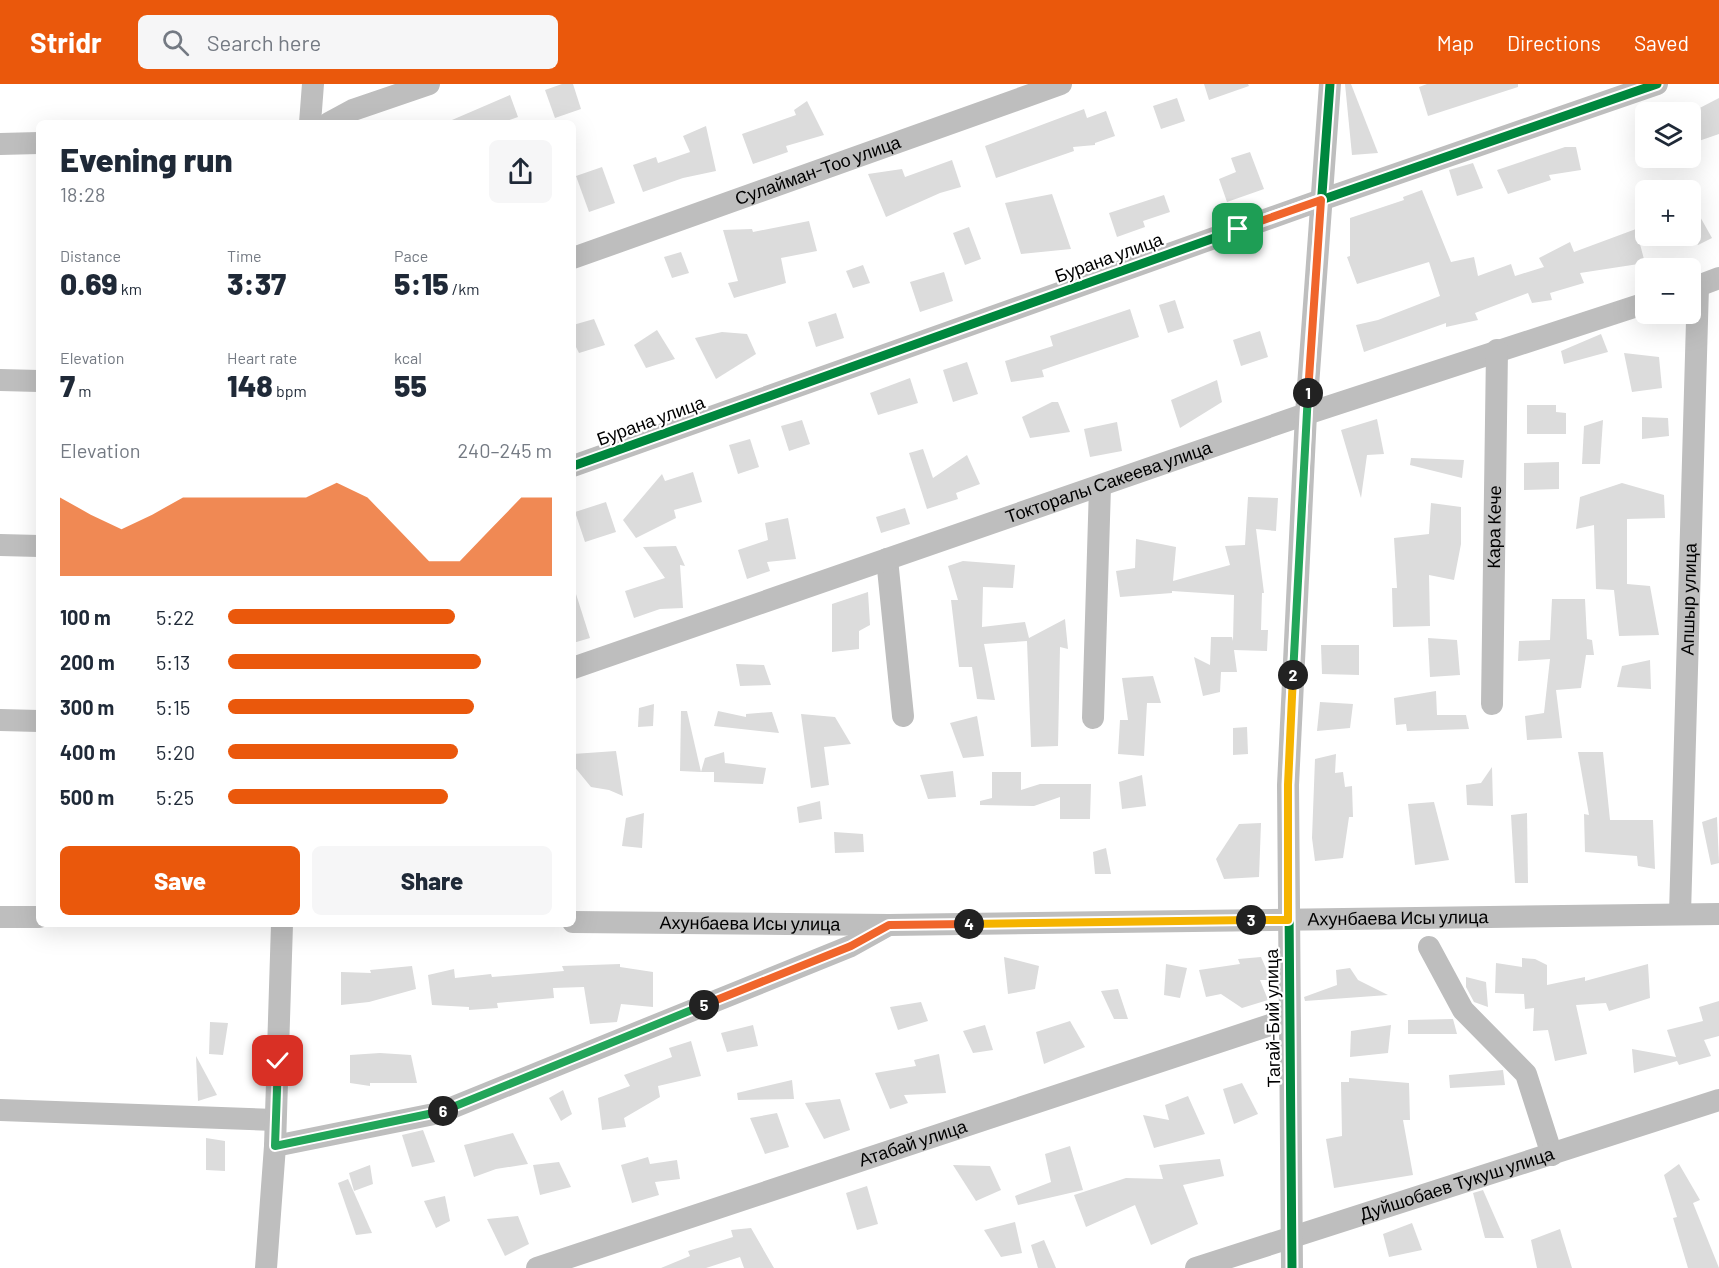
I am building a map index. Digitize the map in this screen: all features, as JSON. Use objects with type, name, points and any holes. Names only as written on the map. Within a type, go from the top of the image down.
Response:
[{"type":"street","points":[[310,120],[313,84]]},
{"type":"street","points":[[335,120],[353,110],[429,84]]},
{"type":"street","name":"Сулайман-Тоо улица","points":[[576,257],[1061,84]]},
{"type":"street","name":"Тагай-Бий улица","points":[[1292,1268],[1288,1019],[1288,785],[1306,414],[1330,84]]},
{"type":"street","name":"Бурана улица","points":[[576,465],[1321,200],[1657,84]]},
{"type":"street","points":[[0,144],[36,143]]},
{"type":"street","name":"Апшыр улица","points":[[1680,914],[1703,284]]},
{"type":"street","name":"Токторалы Сакеева улица","points":[[576,667],[1306,414],[1635,306]]},
{"type":"street","name":"Кара Кече","points":[[1492,704],[1497,350]]},
{"type":"street","points":[[0,380],[36,381]]},
{"type":"street","points":[[1093,718],[1100,486]]},
{"type":"street","points":[[0,545],[36,546]]},
{"type":"street","points":[[886,559],[903,716]]},
{"type":"street","points":[[0,720],[36,721]]},
{"type":"street","name":"Ахунбаева Исы улица","points":[[576,922],[889,925],[1719,914]]},
{"type":"street","points":[[0,917],[36,917]]},
{"type":"street","points":[[275,1146],[438,1113],[851,946],[889,925]]},
{"type":"street","points":[[266,1268],[275,1146],[282,927]]},
{"type":"street","points":[[1429,947],[1462,1010],[1526,1074],[1552,1155]]},
{"type":"street","name":"Атабай улица","points":[[537,1268],[1288,1019]]},
{"type":"street","name":"Дуйшобаев Тукуш улица","points":[[1196,1268],[1719,1100]]},
{"type":"street","points":[[0,1110],[276,1120]]},
{"type":"building","points":[[562,84],[573,84],[581,109],[555,118],[545,90]]},
{"type":"building","points":[[1204,84],[1248,84],[1249,86],[1209,100]]},
{"type":"building","points":[[1345,84],[1351,84],[1378,153],[1352,155]]},
{"type":"building","points":[[1427,84],[1518,84],[1518,87],[1428,116],[1419,87]]},
{"type":"building","points":[[510,95],[518,117],[510,120],[452,120]]},
{"type":"building","points":[[1177,98],[1185,121],[1161,129],[1153,106]]},
{"type":"building","points":[[1719,98],[1719,134],[1701,140],[1701,107]]},
{"type":"building","points":[[807,101],[824,135],[786,146],[788,152],[753,164],[742,134],[796,115],[794,110]]},
{"type":"building","points":[[1084,109],[1087,118],[1106,111],[1115,136],[1095,143],[1095,145],[1073,147],[1074,151],[996,178],[985,146]]},
{"type":"building","points":[[706,126],[716,171],[683,178],[643,192],[633,165],[656,157],[658,163],[690,152],[683,136]]},
{"type":"building","points":[[1565,147],[1576,147],[1581,170],[1549,175],[1551,180],[1508,194],[1497,170]]},
{"type":"building","points":[[1250,152],[1264,189],[1227,202],[1219,179],[1236,172],[1231,158]]},
{"type":"building","points":[[952,160],[961,187],[940,193],[886,217],[868,174],[902,169],[905,177]]},
{"type":"building","points":[[1473,163],[1483,188],[1457,196],[1449,170]]},
{"type":"building","points":[[602,167],[615,203],[589,212],[576,176]]},
{"type":"building","points":[[1422,190],[1451,262],[1474,257],[1478,276],[1511,264],[1515,276],[1544,267],[1539,258],[1570,242],[1574,252],[1635,229],[1635,246],[1640,246],[1644,258],[1635,258],[1635,265],[1580,273],[1584,283],[1550,293],[1552,300],[1532,303],[1528,293],[1475,313],[1478,320],[1446,327],[1446,323],[1364,352],[1356,325],[1378,320],[1440,296],[1429,262],[1357,284],[1347,257],[1350,256],[1350,218],[1404,200],[1403,197]]},
{"type":"building","points":[[1052,194],[1071,249],[1021,254],[1005,203]]},
{"type":"building","points":[[1164,195],[1170,212],[1143,221],[1145,227],[1117,237],[1109,213]]},
{"type":"building","points":[[1701,218],[1712,238],[1701,244]]},
{"type":"building","points":[[809,221],[817,251],[781,258],[786,283],[734,298],[728,283],[738,281],[723,230],[752,229],[753,232]]},
{"type":"building","points":[[969,227],[981,259],[965,265],[953,233]]},
{"type":"building","points":[[681,252],[689,273],[672,278],[664,257]]},
{"type":"building","points":[[863,265],[870,283],[853,288],[846,271]]},
{"type":"building","points":[[944,272],[953,301],[920,312],[910,282]]},
{"type":"building","points":[[1175,300],[1184,328],[1168,333],[1159,305]]},
{"type":"building","points":[[1130,309],[1139,337],[1042,370],[1044,377],[1011,382],[1005,361],[1053,346],[1050,336]]},
{"type":"building","points":[[836,313],[844,338],[816,347],[808,322]]},
{"type":"building","points":[[594,319],[605,345],[579,353],[576,347],[576,324]]},
{"type":"building","points":[[657,330],[675,359],[646,368],[634,345]]},
{"type":"building","points":[[1260,331],[1268,357],[1241,366],[1233,340]]},
{"type":"building","points":[[722,332],[747,334],[756,354],[716,379],[695,338]]},
{"type":"building","points":[[1601,334],[1608,352],[1564,364],[1561,351]]},
{"type":"building","points":[[1624,353],[1659,357],[1662,388],[1632,392]]},
{"type":"building","points":[[967,362],[978,394],[953,402],[943,370]]},
{"type":"building","points":[[910,378],[918,403],[878,415],[870,393]]},
{"type":"building","points":[[1217,380],[1222,402],[1180,428],[1171,400]]},
{"type":"building","points":[[1052,402],[1058,402],[1070,432],[1030,438],[1022,417]]},
{"type":"building","points":[[1527,405],[1556,405],[1556,412],[1566,413],[1566,434],[1527,434]]},
{"type":"building","points":[[1642,417],[1668,418],[1669,436],[1642,439]]},
{"type":"building","points":[[1377,419],[1384,454],[1367,455],[1361,498],[1341,430]]},
{"type":"building","points":[[802,420],[810,444],[789,451],[781,426]]},
{"type":"building","points":[[1603,420],[1600,464],[1582,464],[1584,426]]},
{"type":"building","points":[[1117,422],[1122,451],[1090,457],[1084,429]]},
{"type":"building","points":[[750,439],[759,467],[738,474],[729,445]]},
{"type":"building","points":[[923,449],[933,478],[967,455],[980,484],[956,493],[958,499],[927,509],[909,453]]},
{"type":"building","points":[[1411,458],[1464,460],[1462,478],[1410,465]]},
{"type":"building","points":[[1559,462],[1559,489],[1524,490],[1524,463]]},
{"type":"building","points":[[693,472],[702,502],[674,510],[676,518],[636,538],[623,520],[662,474],[665,481]]},
{"type":"building","points":[[1622,483],[1664,495],[1665,518],[1627,519],[1627,584],[1650,586],[1659,635],[1619,636],[1614,590],[1596,589],[1594,525],[1576,529],[1580,497]]},
{"type":"building","points":[[1248,497],[1278,498],[1276,531],[1256,529],[1264,593],[1262,593],[1261,630],[1268,630],[1267,651],[1234,650],[1237,672],[1221,672],[1220,692],[1203,696],[1194,657],[1210,665],[1211,637],[1232,637],[1233,641],[1234,595],[1172,591],[1172,593],[1120,597],[1116,571],[1135,568],[1136,539],[1176,547],[1173,581],[1230,565],[1225,546],[1245,545]]},
{"type":"building","points":[[606,502],[616,532],[585,542],[576,512]]},
{"type":"building","points":[[1431,503],[1461,507],[1461,544],[1454,580],[1429,575],[1430,626],[1393,627],[1392,588],[1397,588],[1394,538],[1429,534]]},
{"type":"building","points":[[905,508],[910,524],[881,533],[876,517]]},
{"type":"building","points":[[788,518],[796,559],[767,562],[770,571],[747,579],[738,550],[768,540],[765,523]]},
{"type":"building","points":[[676,546],[685,566],[680,565],[683,608],[660,609],[634,618],[625,591],[665,578],[643,547]]},
{"type":"building","points":[[963,561],[1015,565],[1013,588],[983,587],[982,627],[1025,622],[1029,638],[1065,619],[1068,649],[1060,647],[1058,746],[1031,747],[1027,641],[984,644],[995,700],[977,699],[972,667],[959,667],[951,600],[958,600],[948,566]]},
{"type":"building","points":[[868,592],[870,625],[859,631],[859,649],[832,652],[832,604]]},
{"type":"building","points":[[576,594],[590,638],[576,642]]},
{"type":"building","points":[[1552,599],[1585,599],[1587,639],[1592,640],[1594,655],[1586,655],[1581,688],[1556,690],[1562,738],[1527,740],[1525,716],[1544,713],[1550,659],[1518,661],[1519,641],[1550,640]]},
{"type":"building","points":[[1428,638],[1457,640],[1460,675],[1430,677]]},
{"type":"building","points":[[1321,645],[1359,645],[1359,675],[1322,674]]},
{"type":"building","points":[[1650,660],[1651,689],[1617,687],[1622,666]]},
{"type":"building","points":[[736,664],[764,665],[771,685],[740,686]]},
{"type":"building","points":[[1153,676],[1161,703],[1147,703],[1144,756],[1118,754],[1120,720],[1128,720],[1122,678]]},
{"type":"building","points":[[1436,691],[1437,715],[1466,715],[1469,729],[1407,731],[1406,724],[1396,725],[1394,698]]},
{"type":"building","points":[[1320,702],[1353,704],[1350,728],[1317,731]]},
{"type":"building","points":[[654,704],[653,726],[638,727],[639,708]]},
{"type":"building","points":[[681,711],[687,711],[701,772],[680,771]]},
{"type":"building","points":[[718,711],[746,717],[746,714],[772,712],[779,733],[714,726]]},
{"type":"building","points":[[801,714],[835,717],[851,744],[824,747],[829,785],[811,788]]},
{"type":"building","points":[[977,716],[984,756],[963,758],[950,723]]},
{"type":"building","points":[[1247,727],[1248,754],[1233,755],[1233,728]]},
{"type":"building","points":[[616,751],[623,796],[609,790],[591,787],[576,769],[576,754]]},
{"type":"building","points":[[724,752],[725,763],[766,768],[763,784],[714,782],[714,772],[701,772],[705,758]]},
{"type":"building","points":[[1578,752],[1603,752],[1610,820],[1653,820],[1655,869],[1638,866],[1637,856],[1585,852],[1584,814],[1589,815]]},
{"type":"building","points":[[1336,754],[1335,773],[1343,772],[1345,787],[1352,786],[1353,817],[1349,817],[1343,858],[1315,861],[1312,838],[1315,759]]},
{"type":"building","points":[[1492,767],[1493,806],[1467,805],[1466,785],[1481,783]]},
{"type":"building","points":[[953,771],[956,797],[928,799],[920,775]]},
{"type":"building","points":[[992,772],[1021,772],[1021,790],[1040,784],[1091,784],[1090,819],[1060,819],[1060,797],[1034,806],[980,805],[980,801],[992,798]]},
{"type":"building","points":[[1142,775],[1146,806],[1122,809],[1119,782]]},
{"type":"building","points":[[820,801],[822,819],[799,823],[797,807]]},
{"type":"building","points":[[1434,802],[1449,860],[1415,865],[1408,804]]},
{"type":"building","points":[[644,813],[642,848],[622,846],[626,818]]},
{"type":"building","points":[[1527,813],[1528,883],[1515,883],[1511,815]]},
{"type":"building","points":[[1717,817],[1719,863],[1711,865],[1702,822]]},
{"type":"building","points":[[1261,823],[1259,877],[1224,879],[1216,859],[1239,824]]},
{"type":"building","points":[[834,832],[863,834],[864,852],[835,853]]},
{"type":"building","points":[[1106,848],[1111,874],[1095,874],[1093,852]]},
{"type":"building","points":[[1004,957],[1039,966],[1035,989],[1008,994]]},
{"type":"building","points":[[1261,957],[1271,980],[1260,980],[1268,1000],[1242,1008],[1221,994],[1206,997],[1199,970],[1240,964],[1238,959]]},
{"type":"building","points":[[1522,958],[1535,959],[1547,965],[1547,985],[1585,977],[1585,981],[1648,964],[1650,998],[1609,1011],[1606,1003],[1576,1005],[1587,1054],[1555,1061],[1548,1030],[1533,1031],[1534,1008],[1525,1009],[1524,994],[1495,993],[1496,963],[1522,967]]},
{"type":"building","points":[[620,964],[620,967],[653,972],[653,1007],[621,1004],[617,1022],[590,1024],[584,987],[553,988],[554,998],[497,1003],[498,1008],[469,1010],[469,1007],[432,1005],[428,975],[454,969],[455,978],[491,974],[492,977],[564,971],[562,966]]},
{"type":"building","points":[[1166,964],[1187,968],[1180,998],[1164,995]]},
{"type":"building","points":[[412,966],[416,989],[369,1002],[341,1005],[341,972],[371,973],[370,970]]},
{"type":"building","points":[[1350,968],[1358,980],[1388,995],[1305,1001],[1304,997],[1337,985],[1336,970]]},
{"type":"building","points":[[1466,977],[1486,982],[1488,1007],[1474,1002],[1466,987]]},
{"type":"building","points":[[1118,989],[1128,1019],[1114,1019],[1101,991]]},
{"type":"building","points":[[1719,1001],[1719,1036],[1704,1040],[1711,1056],[1679,1065],[1677,1061],[1634,1073],[1632,1049],[1676,1057],[1667,1030],[1703,1021],[1699,1007]]},
{"type":"building","points":[[921,1002],[928,1021],[898,1030],[890,1007]]},
{"type":"building","points":[[1453,1019],[1457,1034],[1408,1034],[1408,1020]]},
{"type":"building","points":[[1070,1021],[1085,1047],[1044,1064],[1036,1032]]},
{"type":"building","points":[[210,1022],[228,1023],[223,1055],[209,1054]]},
{"type":"building","points":[[753,1025],[758,1046],[727,1052],[721,1033]]},
{"type":"building","points":[[985,1025],[993,1050],[973,1053],[963,1031]]},
{"type":"building","points":[[1391,1025],[1388,1053],[1350,1057],[1351,1031]]},
{"type":"building","points":[[691,1041],[701,1076],[658,1086],[660,1097],[624,1118],[626,1127],[602,1130],[598,1098],[630,1086],[624,1075],[672,1057],[669,1048]]},
{"type":"building","points":[[380,1053],[411,1055],[417,1083],[370,1083],[370,1086],[350,1083],[350,1055]]},
{"type":"building","points":[[939,1054],[946,1093],[904,1095],[908,1103],[890,1109],[875,1073],[916,1066],[914,1060]]},
{"type":"building","points":[[196,1056],[217,1095],[198,1101]]},
{"type":"building","points":[[1503,1070],[1505,1085],[1450,1088],[1449,1075]]},
{"type":"building","points":[[1349,1078],[1409,1083],[1410,1120],[1403,1120],[1413,1175],[1334,1188],[1326,1139],[1342,1136],[1341,1082],[1349,1082]]},
{"type":"building","points":[[792,1080],[794,1099],[738,1100],[737,1093]]},
{"type":"building","points":[[1242,1083],[1258,1114],[1234,1124],[1223,1089]]},
{"type":"building","points":[[563,1090],[572,1114],[561,1121],[549,1098]]},
{"type":"building","points":[[1188,1096],[1205,1134],[1154,1148],[1143,1115],[1169,1120],[1165,1105]]},
{"type":"building","points":[[840,1099],[850,1130],[824,1139],[805,1103]]},
{"type":"building","points":[[777,1113],[789,1147],[765,1154],[750,1118]]},
{"type":"building","points":[[423,1130],[435,1162],[412,1167],[402,1135]]},
{"type":"building","points":[[513,1133],[528,1164],[496,1169],[474,1177],[464,1145]]},
{"type":"building","points":[[206,1138],[225,1141],[225,1171],[206,1170]]},
{"type":"building","points":[[1070,1146],[1083,1190],[1018,1205],[1015,1196],[1051,1182],[1045,1154]]},
{"type":"building","points":[[648,1157],[650,1164],[677,1160],[680,1179],[655,1182],[659,1195],[632,1203],[621,1165]]},
{"type":"building","points":[[1220,1159],[1224,1176],[1183,1185],[1198,1224],[1151,1245],[1135,1205],[1086,1227],[1074,1195],[1126,1178],[1163,1179],[1159,1165]]},
{"type":"building","points":[[559,1162],[571,1187],[540,1195],[533,1165]]},
{"type":"building","points":[[1679,1164],[1700,1200],[1693,1203],[1719,1268],[1688,1268],[1673,1218],[1677,1217],[1664,1175]]},
{"type":"building","points":[[370,1165],[373,1184],[354,1191],[349,1173]]},
{"type":"building","points":[[953,1165],[990,1166],[1001,1190],[976,1201]]},
{"type":"building","points":[[348,1179],[372,1233],[356,1235],[338,1183]]},
{"type":"building","points":[[867,1186],[878,1224],[857,1230],[846,1193]]},
{"type":"building","points":[[1483,1190],[1504,1238],[1485,1238],[1473,1193]]},
{"type":"building","points":[[445,1196],[450,1221],[436,1228],[424,1201]]},
{"type":"building","points":[[518,1216],[529,1244],[505,1256],[487,1219]]},
{"type":"building","points":[[1015,1222],[1022,1253],[1001,1257],[984,1230]]},
{"type":"building","points":[[1412,1223],[1422,1250],[1389,1257],[1383,1234]]},
{"type":"building","points":[[751,1228],[774,1268],[744,1268],[740,1257],[706,1268],[661,1268],[690,1256],[688,1251],[733,1237],[731,1230]]},
{"type":"building","points":[[1560,1229],[1572,1268],[1537,1268],[1531,1240]]},
{"type":"building","points":[[1044,1240],[1056,1268],[1038,1268],[1031,1245]]},
{"type":"cycle path","points":[[1292,1268],[1288,785],[1306,414],[1330,84]]},
{"type":"cycle path","points":[[576,465],[1321,200],[1657,84]]},
{"type":"route","points":[[278,1061],[275,1146],[438,1113],[851,946],[889,925],[1288,920],[1288,785],[1306,414],[1321,200],[1238,229]]}]
